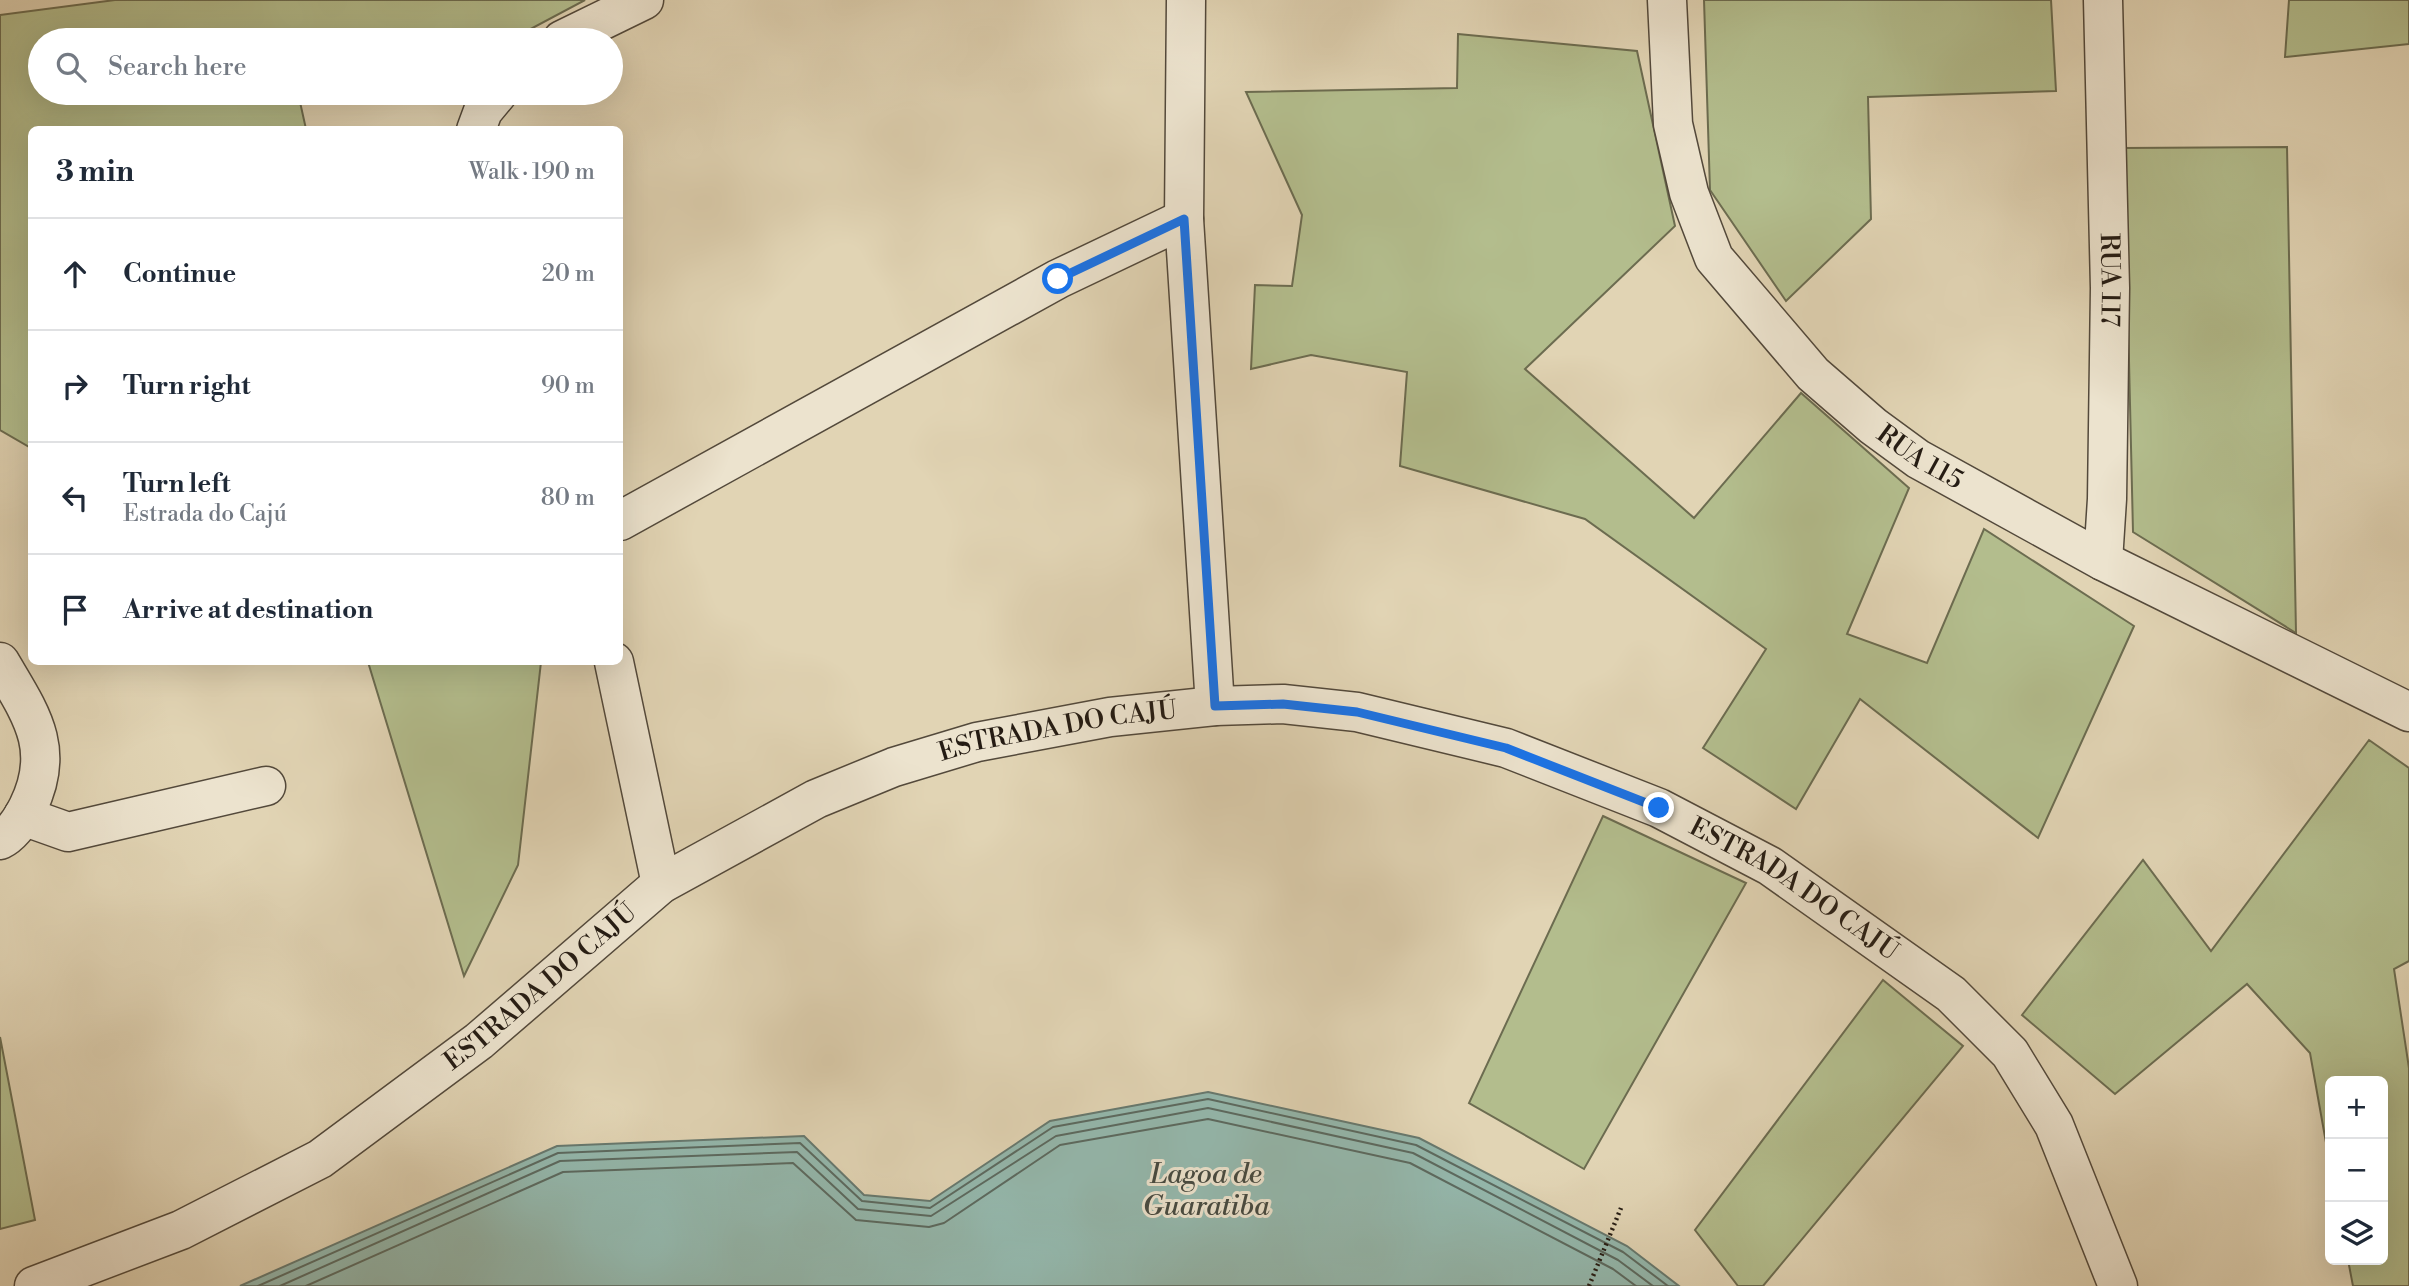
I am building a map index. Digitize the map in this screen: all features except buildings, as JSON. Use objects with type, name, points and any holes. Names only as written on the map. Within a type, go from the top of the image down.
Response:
[{"type":"street","points":[[587,28],[644,0]]},
{"type":"street","points":[[1186,0],[1184,219],[1215,706]]},
{"type":"street","name":"RUA 115","points":[[1667,0],[1674,124],[1689,193],[1714,258],[1814,374],[1873,426],[1918,459],[2103,561],[2409,712]]},
{"type":"street","name":"RUA 117","points":[[2103,0],[2110,288],[2107,499],[2103,561]]},
{"type":"street","points":[[478,126],[488,105]]},
{"type":"street","points":[[623,519],[1058,279],[1184,219]]},
{"type":"street","points":[[0,662],[31,713],[43,756],[36,790],[12,828],[68,832],[266,786]]},
{"type":"street","points":[[615,665],[661,884]]},
{"type":"street","name":"ESTRADA DO CAJÚ","points":[[34,1286],[181,1230],[320,1159],[479,1041],[661,884],[816,799],[894,767],[977,742],[1110,718],[1215,706],[1283,704],[1357,712],[1506,748],[1659,808],[1770,866],[1951,994],[2010,1053],[2054,1125],[2118,1286]]},
{"type":"path","points":[[1589,1286],[1621,1208]]},
{"type":"green space","points":[[115,0],[585,0],[532,28],[28,28],[28,105],[301,105],[305,126],[28,126],[28,446],[0,430],[0,15]]},
{"type":"green space","points":[[1704,0],[2051,0],[2056,91],[1868,97],[1871,219],[1786,301],[1710,190]]},
{"type":"green space","points":[[2289,0],[2409,0],[2409,44],[2285,57]]},
{"type":"green space","points":[[1458,34],[1637,51],[1675,226],[1525,369],[1694,518],[1801,393],[1909,488],[1847,634],[1927,663],[1984,529],[2134,626],[2038,838],[1860,699],[1796,809],[1703,748],[1766,649],[1585,519],[1400,466],[1407,372],[1311,355],[1251,369],[1255,285],[1292,286],[1302,215],[1246,92],[1457,88]]},
{"type":"green space","points":[[2287,147],[2296,633],[2133,532],[2124,148]]},
{"type":"green space","points":[[369,665],[541,665],[518,865],[464,976]]},
{"type":"green space","points":[[2369,740],[2409,768],[2409,961],[2394,969],[2409,1068],[2409,1286],[2353,1286],[2349,1265],[2388,1265],[2388,1076],[2325,1076],[2325,1137],[2310,1053],[2247,984],[2115,1094],[2022,1015],[2143,860],[2211,951]]},
{"type":"green space","points":[[1603,816],[1746,883],[1584,1169],[1469,1103]]},
{"type":"green space","points":[[1883,980],[1963,1046],[1763,1286],[1738,1286],[1695,1230]]},
{"type":"green space","points":[[0,1037],[35,1220],[0,1229]]},
{"type":"water","name":"Lagoa de Guaratiba","points":[[1208,1092],[1419,1138],[1627,1246],[1679,1286],[240,1286],[557,1146],[804,1136],[864,1195],[930,1201],[1050,1121]]},
{"type":"route","points":[[1058,279],[1184,219],[1215,706],[1283,704],[1357,712],[1506,748],[1659,808]]}]
